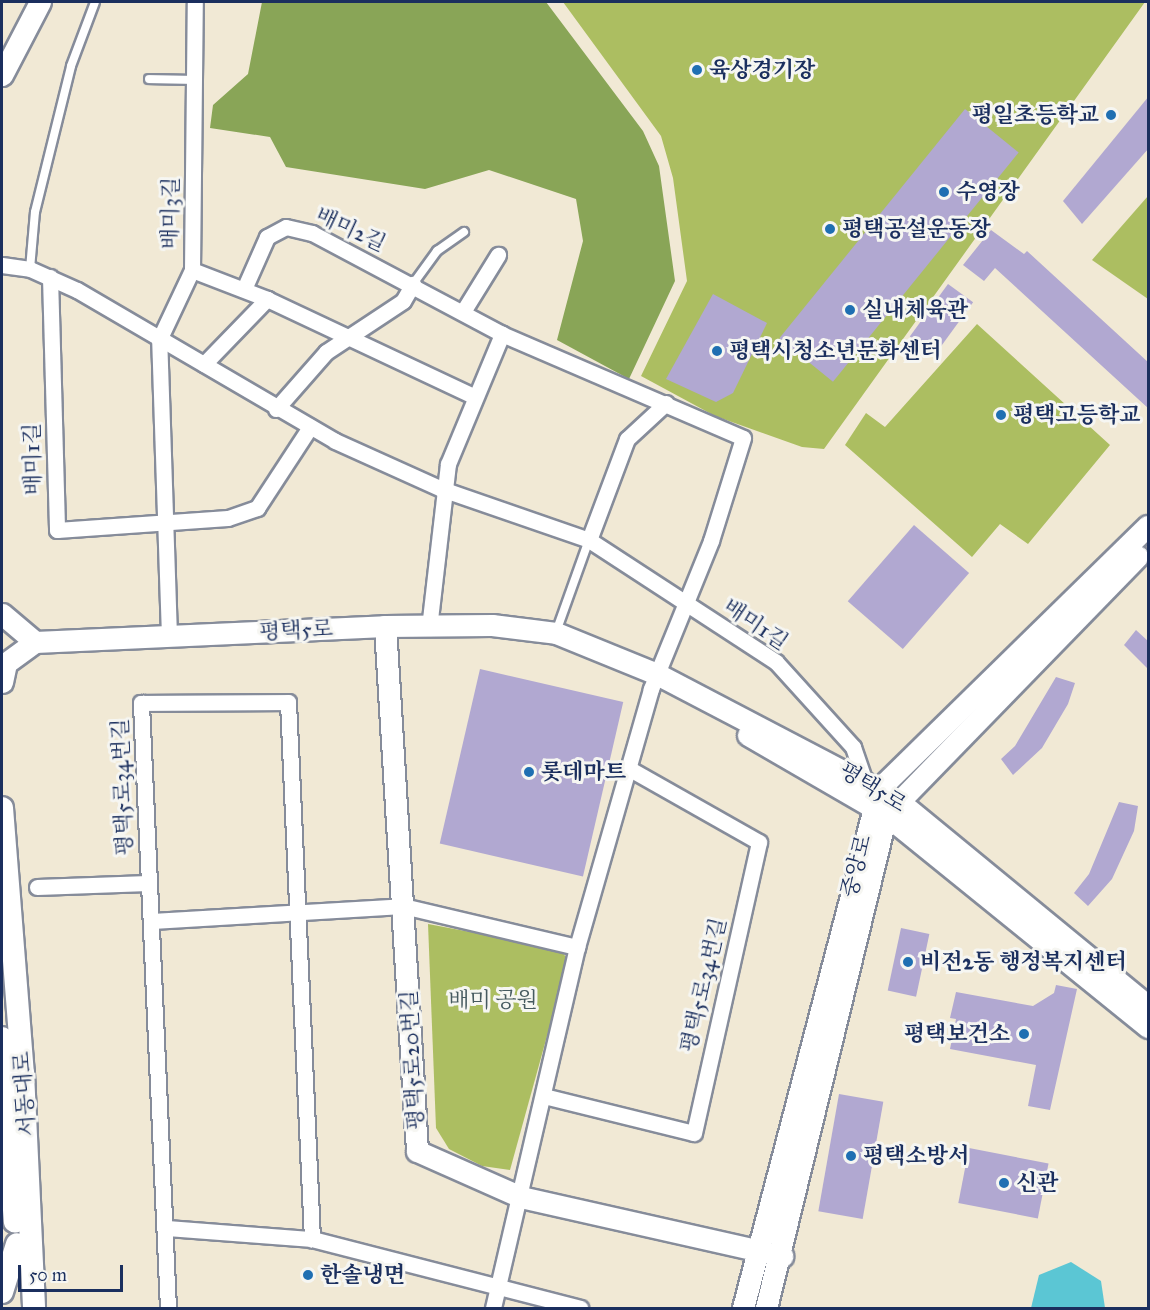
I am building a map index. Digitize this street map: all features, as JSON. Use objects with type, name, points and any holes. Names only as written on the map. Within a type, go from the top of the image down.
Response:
[{"type":"main road","name":"서동대로","points":[[2,808],[23,1073],[34,1308]]},
{"type":"main road","name":"서동대로","points":[[2,1038],[17,1244],[18,1308]]},
{"type":"main road","points":[[2,1292],[17,1244]]},
{"type":"main road","points":[[32,1278],[40,1308]]},
{"type":"street","points":[[2,75],[40,2]]},
{"type":"street","name":"배미3길","points":[[159,340],[192,270],[195,2]]},
{"type":"street","name":"배미2길","points":[[244,290],[267,237],[286,227],[312,233],[464,310],[502,334],[743,438],[684,605]]},
{"type":"street","points":[[464,310],[498,255]]},
{"type":"street","name":"배미1길","points":[[2,265],[30,269],[50,277],[204,364],[276,409],[442,489],[589,540],[684,605],[776,662],[853,747],[879,797]]},
{"type":"street","points":[[192,270],[267,299],[473,396]]},
{"type":"street","name":"배미1길","points":[[50,277],[57,530],[228,518],[257,508],[310,427]]},
{"type":"street","points":[[276,409],[326,352],[353,339],[403,301],[413,285]]},
{"type":"street","points":[[204,364],[267,299]]},
{"type":"street","points":[[429,627],[442,489],[473,396],[502,334]]},
{"type":"street","points":[[159,340],[169,636]]},
{"type":"street","points":[[589,540],[627,439],[666,403]]},
{"type":"street","points":[[879,797],[1149,526]]},
{"type":"street","name":"중앙로","points":[[743,1308],[879,797],[1149,545]]},
{"type":"street","points":[[493,1308],[521,1197],[577,946],[657,674],[684,605]]},
{"type":"street","points":[[2,614],[35,642],[6,663],[2,682]]},
{"type":"street","name":"평택5로","points":[[35,642],[385,626],[492,625],[556,633],[657,674],[879,797],[1088,966],[1149,1006]]},
{"type":"street","name":"평택5로20번길","points":[[385,626],[417,1151],[521,1197],[782,1256]]},
{"type":"street","name":"평택5로34번길","points":[[168,1308],[168,1228],[148,883],[141,703],[288,702],[312,1239]]},
{"type":"street","name":"평택5로34번길","points":[[544,1096],[694,1133],[759,842],[630,768]]},
{"type":"street","name":"중앙로","points":[[766,1308],[782,1256],[850,944],[879,797]]},
{"type":"street","points":[[37,887],[148,883]]},
{"type":"street","points":[[152,921],[403,906],[577,946]]},
{"type":"street","points":[[1088,966],[1149,1027]]},
{"type":"street","points":[[168,1228],[312,1239],[580,1308]]},
{"type":"lane","points":[[30,269],[46,167],[71,66],[95,2]]},
{"type":"lane","points":[[149,79],[194,81]]},
{"type":"lane","points":[[413,285],[437,251],[464,232]]},
{"type":"lane","points":[[556,633],[589,540]]},
{"type":"green space","points":[[262,2],[546,2],[643,131],[659,166],[675,281],[629,379],[557,340],[583,241],[576,199],[489,170],[425,189],[286,167],[270,137],[210,128],[213,105],[248,74]]},
{"type":"green space","name":"평택공설운동장","points":[[563,2],[1145,2],[824,449],[802,447],[715,416],[641,376],[687,281],[673,178],[661,136]]},
{"type":"green space","points":[[1148,196],[1148,299],[1092,260]]},
{"type":"green space","points":[[977,324],[1110,445],[1028,544],[1000,524],[972,557],[845,445],[866,413],[885,427]]},
{"type":"green space","name":"배미 공원","points":[[428,924],[560,949],[568,960],[510,1170],[482,1166],[449,1149],[436,1128]]},
{"type":"water","points":[[1071,1262],[1101,1281],[1105,1308],[1031,1308],[1039,1275]]},
{"type":"building","points":[[1149,96],[1149,148],[1082,224],[1063,201]]},
{"type":"building","points":[[965,109],[1019,152],[833,382],[779,338]]},
{"type":"building","points":[[991,230],[1024,254],[1027,251],[1149,363],[1149,409],[995,268],[984,281],[963,265]]},
{"type":"building","points":[[948,284],[973,302],[935,355],[910,337]]},
{"type":"building","name":"평택시청소년문화센터","points":[[713,294],[767,323],[733,393],[716,402],[666,379]]},
{"type":"building","points":[[914,525],[969,573],[903,649],[848,601]]},
{"type":"building","points":[[1136,630],[1149,642],[1149,670],[1124,645]]},
{"type":"building","name":"롯데마트","points":[[480,669],[623,702],[583,876],[440,843]]},
{"type":"building","points":[[1056,677],[1075,683],[1068,704],[1042,748],[1013,775],[1001,759],[1015,746]]},
{"type":"building","points":[[1119,802],[1138,806],[1134,831],[1112,879],[1088,906],[1074,893],[1089,874]]},
{"type":"building","name":"비전2동 행정복지센터","points":[[901,928],[929,934],[916,997],[888,991]]},
{"type":"building","points":[[1056,985],[1077,989],[1050,1110],[1028,1106],[1036,1065],[950,1049],[956,1019],[950,1018],[956,992],[1033,1006],[1054,993]]},
{"type":"building","name":"평택소방서","points":[[839,1094],[883,1102],[863,1219],[818,1211]]},
{"type":"building","name":"신관","points":[[969,1148],[1049,1163],[1038,1218],[958,1203]]},
{"type":"place","name":"육상경기장","points":[[697,70]]},
{"type":"place","name":"평일초등학교","points":[[1111,115]]},
{"type":"place","name":"수영장","points":[[944,192]]},
{"type":"place","name":"평택공설운동장","points":[[830,229]]},
{"type":"place","name":"실내체육관","points":[[850,310]]},
{"type":"place","name":"평택시청소년문화센터","points":[[717,351]]},
{"type":"place","name":"평택고등학교","points":[[1001,415]]},
{"type":"place","name":"롯데마트","points":[[529,772]]},
{"type":"place","name":"비전2동 행정복지센터","points":[[908,962]]},
{"type":"place","name":"평택보건소","points":[[1024,1034]]},
{"type":"place","name":"평택소방서","points":[[851,1156]]},
{"type":"place","name":"신관","points":[[1004,1183]]},
{"type":"place","name":"한솔냉면","points":[[308,1275]]}]
